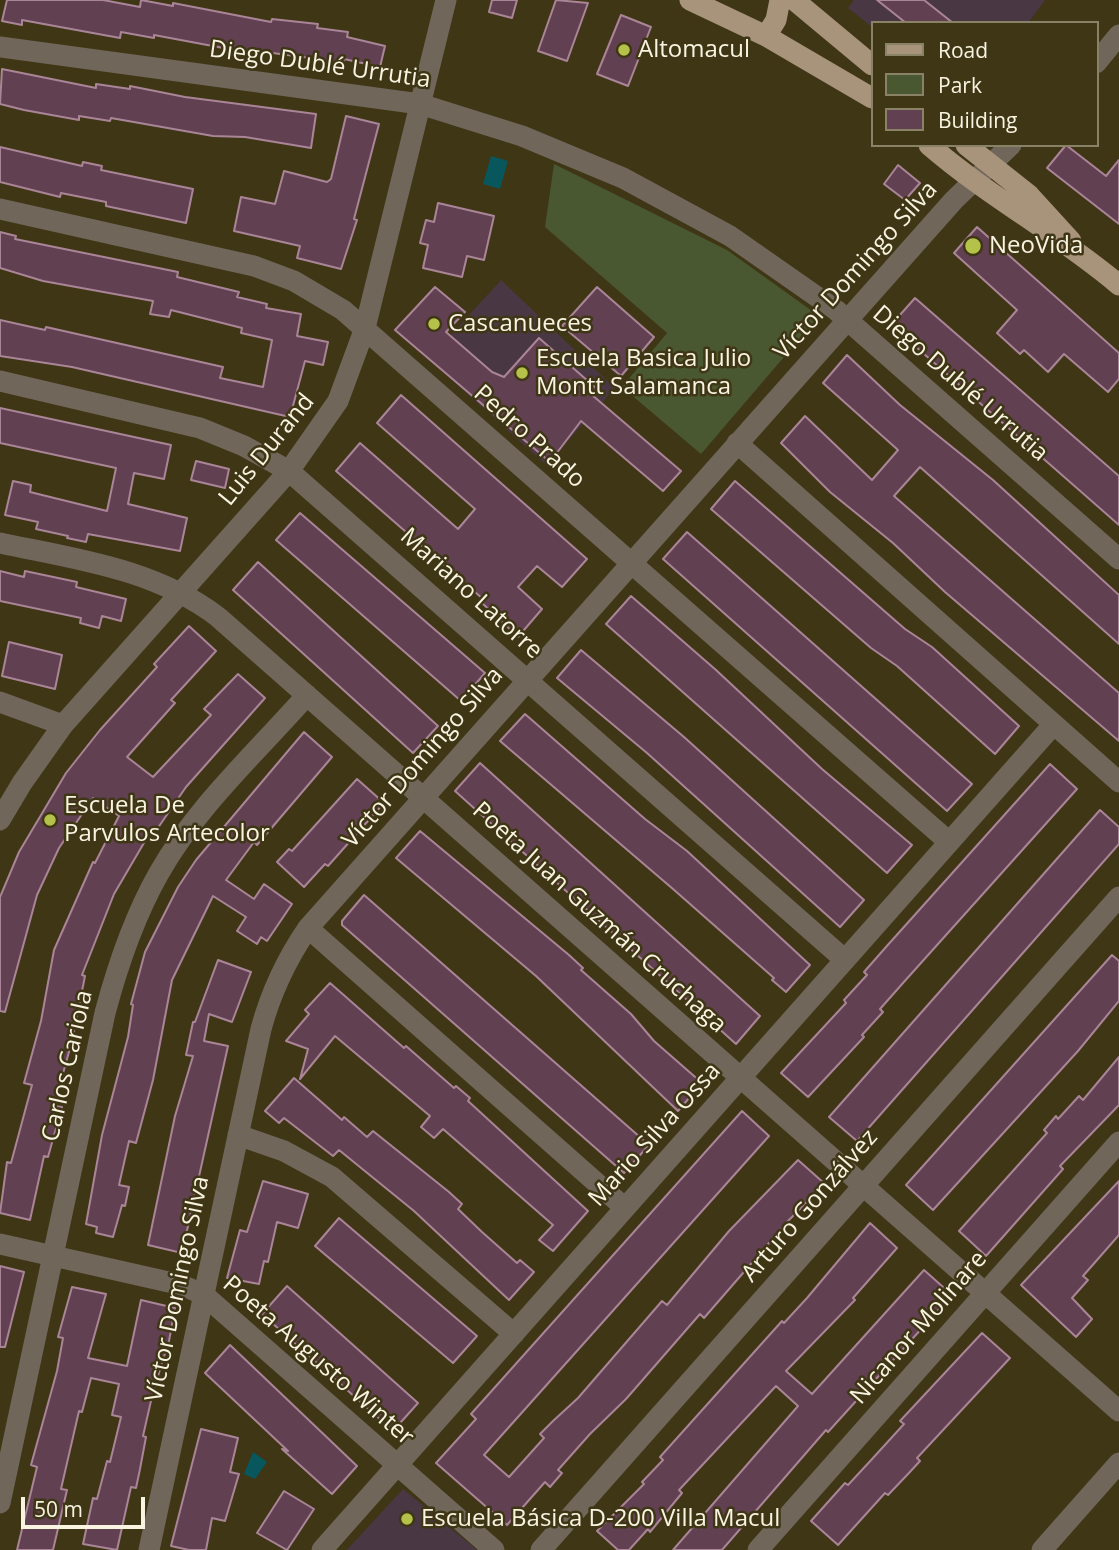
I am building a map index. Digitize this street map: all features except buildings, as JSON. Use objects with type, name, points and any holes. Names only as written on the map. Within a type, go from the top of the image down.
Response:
[{"type":"main road","points":[[690,0],[766,36],[870,97]]},
{"type":"main road","points":[[766,36],[776,20],[780,0]]},
{"type":"main road","points":[[794,0],[870,63]]},
{"type":"main road","points":[[931,147],[974,182],[1043,230],[1076,249],[1119,285]]},
{"type":"main road","points":[[968,147],[1043,207],[1076,249]]},
{"type":"street","name":"Luis Durand","points":[[0,820],[22,783],[63,725],[289,471],[338,401],[365,328],[446,0]]},
{"type":"street","points":[[1098,61],[1119,35]]},
{"type":"street","name":"Diego Dublé Urrutia","points":[[0,47],[420,104],[553,148],[660,197],[761,256],[847,319],[1119,559]]},
{"type":"street","name":"Víctor Domingo Silva","points":[[149,1550],[266,1009],[282,970],[308,928],[847,319],[954,200],[1010,147]]},
{"type":"street","name":"Pedro Prado","points":[[0,209],[254,266],[319,295],[365,328],[949,842]]},
{"type":"street","name":"Mariano Latorre","points":[[0,381],[200,428],[244,446],[289,471],[845,960]]},
{"type":"street","points":[[737,443],[1119,782]]},
{"type":"street","name":"Poeta Juan Guzmán Cruchaga","points":[[0,543],[116,569],[181,592],[218,617],[1119,1412]]},
{"type":"street","name":"Carlos Cariola","points":[[0,1503],[105,1013],[136,919],[159,872],[187,831],[307,695]]},
{"type":"street","points":[[0,702],[63,725]]},
{"type":"street","name":"Mario Silva Ossa","points":[[322,1550],[1054,724]]},
{"type":"street","name":"Arturo Gonzálvez","points":[[541,1550],[1119,897]]},
{"type":"street","points":[[308,928],[625,1208]]},
{"type":"street","points":[[238,1135],[284,1151],[332,1177],[514,1334]]},
{"type":"street","name":"Nicanor Molinare","points":[[758,1550],[1119,1142]]},
{"type":"street","name":"Poeta Augusto Winter","points":[[0,1244],[183,1285],[204,1295],[494,1550]]},
{"type":"street","points":[[1042,1550],[1119,1463]]},
{"type":"shaded area","points":[[854,0],[1045,0],[1029,21],[870,21],[870,25],[848,8]]},
{"type":"shaded area","name":"Escuela Basica Julio Montt Salamanca","points":[[501,280],[615,388],[546,465],[429,359]]},
{"type":"shaded area","name":"Escuela Básica D-200 Villa Macul","points":[[403,1489],[477,1550],[347,1550]]},
{"type":"green space","points":[[554,164],[727,250],[819,316],[701,454],[622,387],[667,333],[545,227]]},
{"type":"water","points":[[491,156],[508,161],[500,189],[483,184]]},
{"type":"water","points":[[253,1452],[267,1462],[255,1479],[244,1474]]},
{"type":"place","name":"Altomacul","points":[[624,50]]},
{"type":"place","name":"NeoVida","points":[[973,246]]},
{"type":"place","name":"Cascanueces","points":[[434,324]]},
{"type":"place","name":"Escuela Basica Julio Montt Salamanca","points":[[522,373]]},
{"type":"place","name":"Escuela De Parvulos Artecolor","points":[[50,820]]},
{"type":"place","name":"Escuela Básica D-200 Villa Macul","points":[[407,1519]]}]
